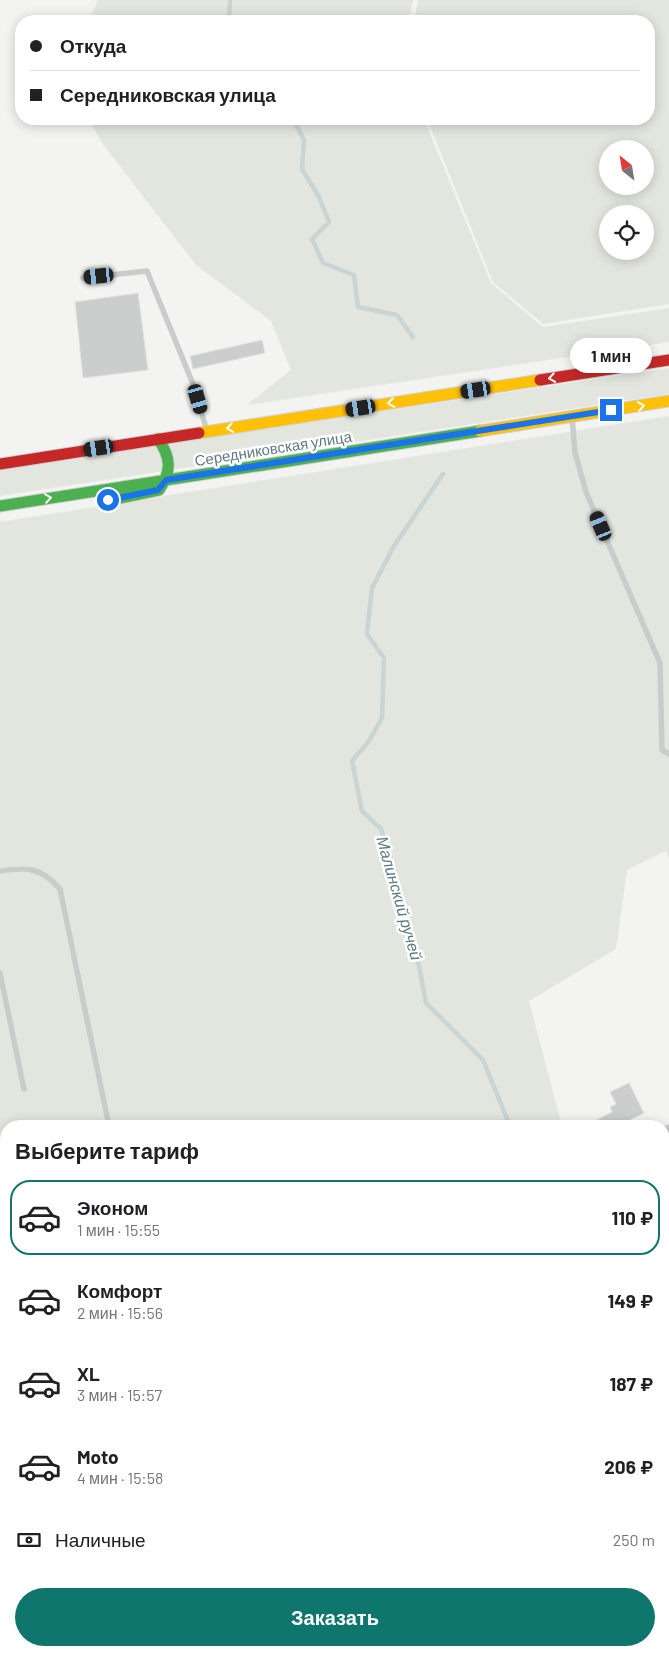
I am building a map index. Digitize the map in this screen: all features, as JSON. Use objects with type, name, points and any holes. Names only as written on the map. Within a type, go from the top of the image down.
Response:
[{"type":"street","name":"Середниковская улица","points":[[0,464],[669,360]]},
{"type":"street","name":"Середниковская улица","points":[[0,506],[669,401]]},
{"type":"street","points":[[0,517],[144,495],[158,490],[166,480],[171,467],[169,456],[158,439]]},
{"type":"lane","points":[[83,278],[147,271],[193,384],[207,431]]},
{"type":"lane","points":[[572,417],[575,452],[586,492],[660,663],[662,750],[669,754]]},
{"type":"lane","points":[[0,871],[21,868],[38,871],[51,879],[60,889],[108,1120]]},
{"type":"lane","points":[[0,973],[24,1089]]},
{"type":"shaded area","points":[[98,0],[413,0],[410,15],[92,15]]},
{"type":"shaded area","points":[[418,0],[669,0],[669,304],[543,324],[493,282],[429,125],[655,125],[655,15],[415,15]]},
{"type":"shaded area","points":[[92,125],[426,125],[491,283],[543,327],[669,308],[669,342],[247,405],[291,370],[271,321],[196,265],[102,143]]},
{"type":"shaded area","points":[[669,368],[669,394],[0,496],[0,469]]},
{"type":"shaded area","points":[[669,416],[669,859],[666,851],[627,870],[616,949],[529,1001],[560,1120],[0,1120],[0,522]]},
{"type":"building","points":[[138,293],[148,370],[83,378],[75,302]]},
{"type":"building","points":[[262,340],[265,353],[193,369],[190,356]]},
{"type":"building","points":[[629,1083],[644,1113],[630,1120],[597,1120],[612,1112],[610,1107],[616,1104],[610,1092]]},
{"type":"waterway","name":"Малинский ручей","points":[[229,15],[230,0]]},
{"type":"waterway","name":"Малинский ручей","points":[[296,125],[304,140],[302,169],[319,197],[329,222],[312,239],[323,263],[354,275],[358,307],[397,315],[413,337]]},
{"type":"waterway","name":"Малинский ручей","points":[[443,474],[394,546],[372,588],[367,634],[384,658],[382,718],[369,741],[352,761],[362,811],[381,829],[396,875],[402,914],[417,955],[426,1003],[483,1060],[508,1120]]},
{"type":"traffic: fast","points":[[0,506],[480,431]]},
{"type":"traffic: fast","points":[[120,498],[159,490],[166,477],[168,464],[165,452],[158,439]]},
{"type":"traffic: slow","points":[[199,433],[540,380]]},
{"type":"traffic: slow","points":[[480,431],[669,401]]},
{"type":"traffic: jam","points":[[540,380],[669,360]]},
{"type":"traffic: jam","points":[[0,464],[199,433]]},
{"type":"route","points":[[108,500],[144,495],[158,490],[166,480],[611,410]]}]
